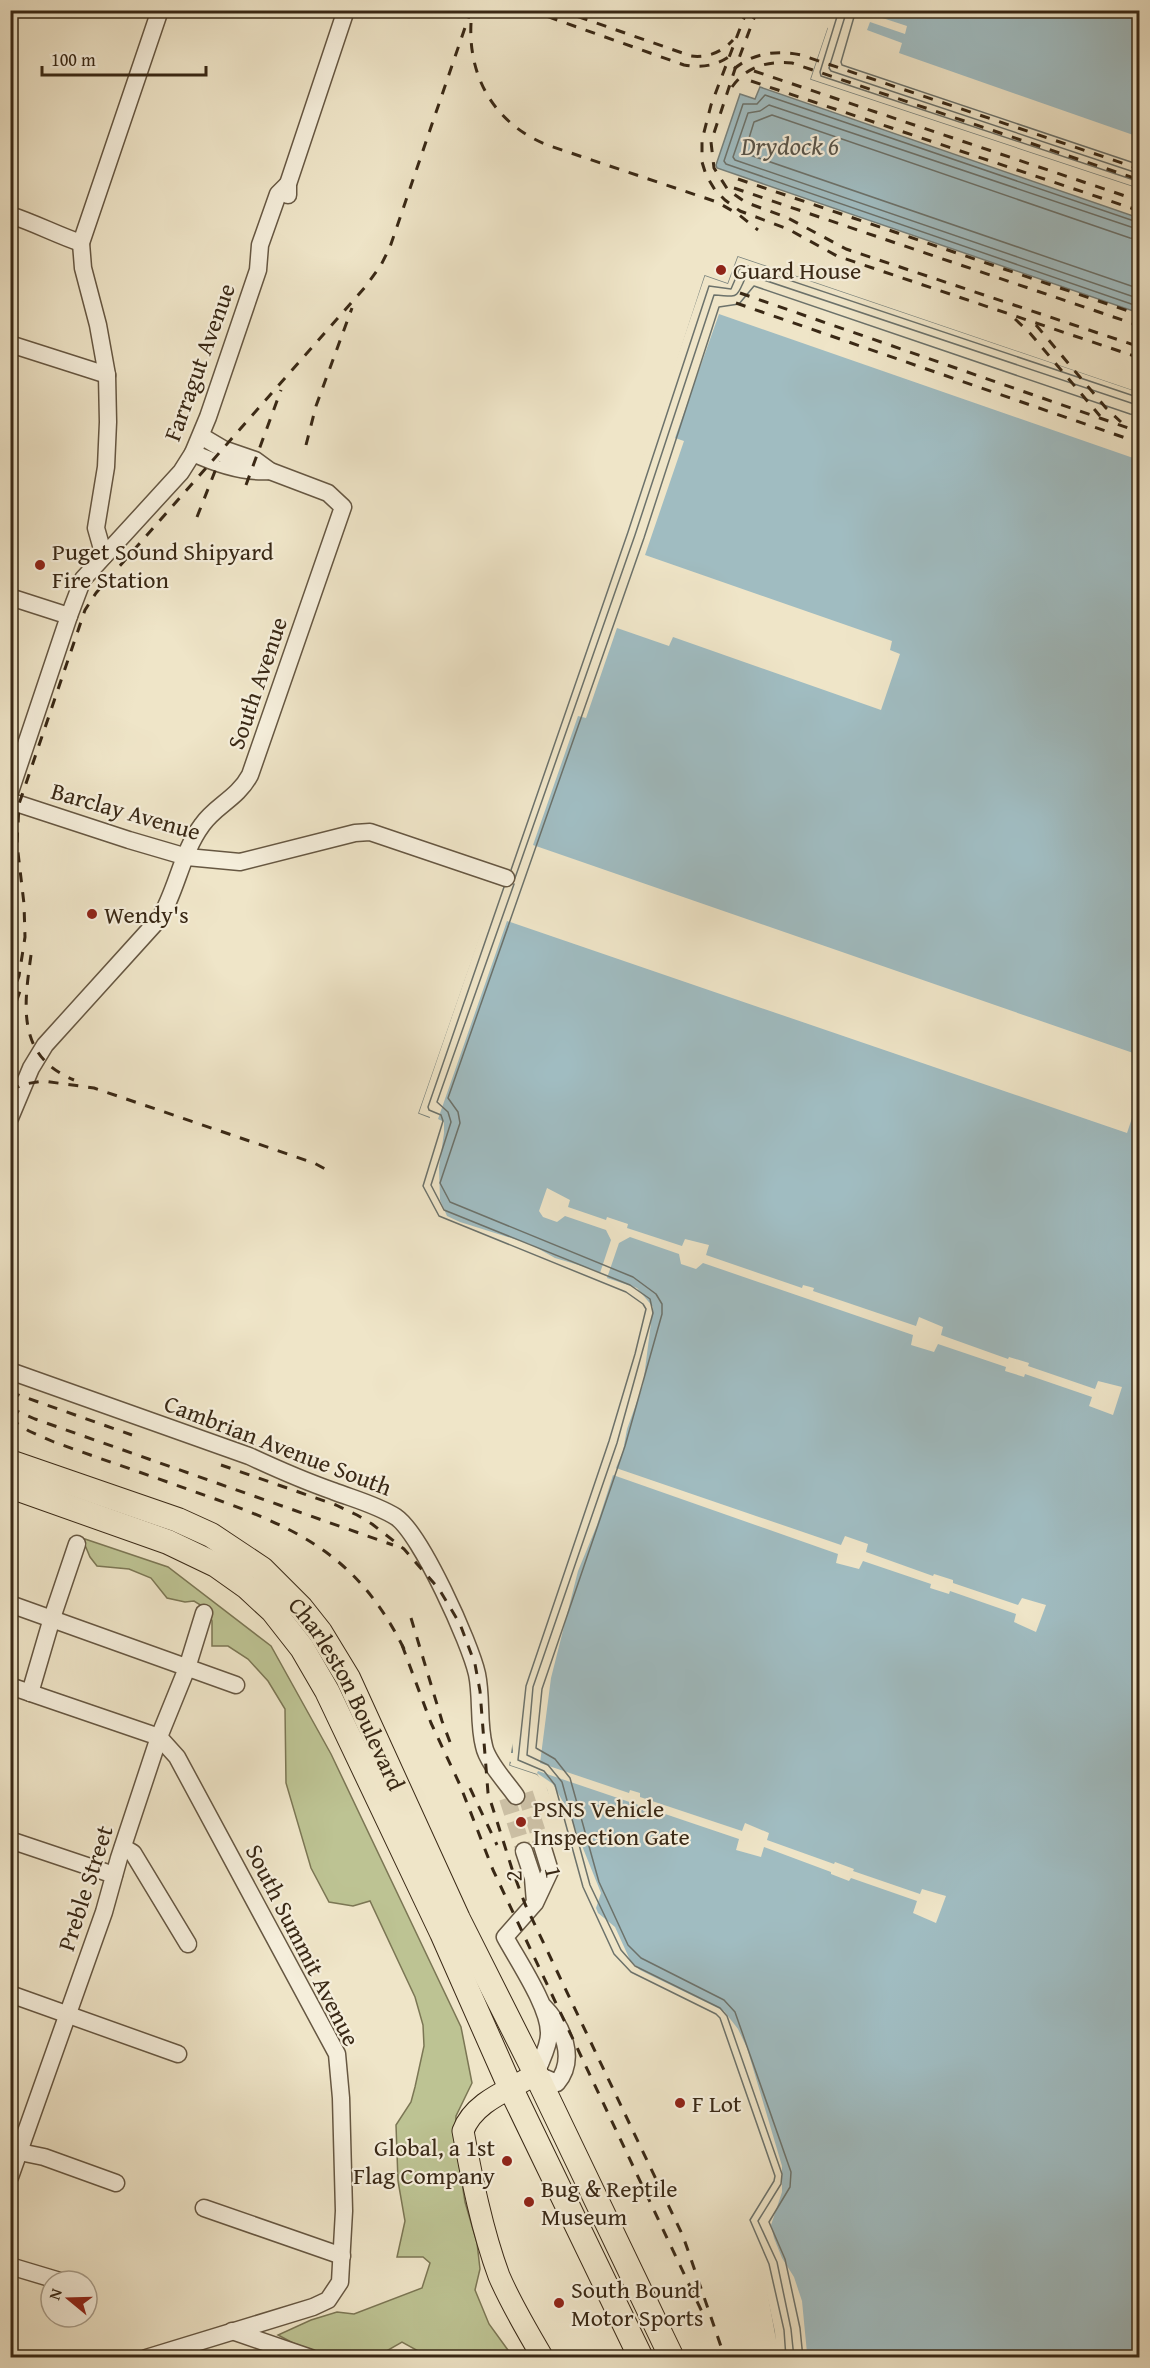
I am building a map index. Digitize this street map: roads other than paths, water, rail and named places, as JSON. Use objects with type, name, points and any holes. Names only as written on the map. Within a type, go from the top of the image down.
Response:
[{"type":"highway","name":"Charleston Boulevard","points":[[10,1462],[178,1520],[211,1535],[262,1569],[301,1608],[320,1632],[348,1678],[458,1919],[536,2074],[672,2358]]},
{"type":"highway","name":"Charleston Boulevard","points":[[10,1486],[168,1542],[199,1556],[247,1587],[283,1623],[314,1667],[327,1691],[442,1933],[511,2089],[641,2358]]},
{"type":"main road","points":[[536,2074],[479,2106],[468,2118],[463,2131],[482,2219],[499,2276],[543,2358]]},
{"type":"street","points":[[104,556],[96,528],[106,467],[107,375],[98,325],[83,268],[81,243],[160,10]]},
{"type":"street","name":"Farragut Avenue","points":[[10,792],[83,579],[181,472],[201,436],[258,270],[260,256],[277,229],[288,198],[288,184],[346,10]]},
{"type":"street","points":[[10,214],[81,243]]},
{"type":"street","points":[[10,344],[107,375]]},
{"type":"street","points":[[201,436],[223,449],[255,460],[270,471]]},
{"type":"street","points":[[193,453],[207,460],[250,472],[270,471]]},
{"type":"street","name":"South Avenue","points":[[187,857],[203,823],[239,793],[250,775],[343,507],[328,493],[270,471]]},
{"type":"street","points":[[10,597],[69,616]]},
{"type":"street","name":"Barclay Avenue","points":[[10,803],[187,857],[240,862],[355,833],[370,832],[506,878]]},
{"type":"street","points":[[10,1118],[39,1053],[160,918],[187,857]]},
{"type":"street","name":"Cambrian Avenue South","points":[[10,1371],[249,1456],[287,1474],[378,1508],[398,1518],[421,1548],[467,1643],[478,1676],[484,1748],[516,1796]]},
{"type":"street","points":[[30,1692],[76,1545]]},
{"type":"street","points":[[10,1604],[236,1685]]},
{"type":"street","name":"Preble Street","points":[[10,2177],[15,2151],[68,2015],[104,1912],[159,1737],[187,1668],[204,1613]]},
{"type":"street","points":[[10,1686],[159,1737]]},
{"type":"street","name":"South Summit Avenue","points":[[146,2358],[313,2307],[328,2300],[340,2282],[344,2211],[341,2098],[337,2054],[177,1757],[159,1737]]},
{"type":"street","points":[[10,1840],[114,1875]]},
{"type":"street","points":[[123,1847],[133,1853],[188,1944]]},
{"type":"street","name":"1","points":[[533,1848],[532,1878],[535,1903],[505,1936],[543,2006]]},
{"type":"street","points":[[10,1994],[178,2054]]},
{"type":"street","points":[[543,2006],[555,2018],[568,2053],[568,2065],[557,2083],[536,2074],[549,2035],[543,2006]]},
{"type":"street","points":[[15,2151],[44,2157],[116,2183]]},
{"type":"street","points":[[204,2208],[342,2256]]},
{"type":"street","points":[[10,2266],[39,2275]]},
{"type":"street","points":[[232,2331],[311,2358]]},
{"type":"water","points":[[834,11],[1139,11],[1139,188],[811,79]]},
{"type":"water","name":"Drydock 6","points":[[760,87],[1139,218],[1139,313],[717,168],[716,165],[740,94],[755,99]]},
{"type":"water","points":[[738,257],[1139,393],[1139,2357],[780,2357],[763,2265],[769,2177],[714,2020],[609,1957],[545,1781],[537,1774],[510,1765],[513,1745],[640,1309],[624,1297],[434,1220],[437,1120],[419,1113],[623,530],[705,276],[728,284]]},
{"type":"tunnel","points":[[525,1793],[542,1845]]},
{"type":"tunnel","points":[[507,1798],[524,1851]]},
{"type":"railway","points":[[10,1000],[19,976],[25,937],[24,904],[17,844],[19,804],[85,610],[96,593],[366,286],[381,265],[390,247],[471,10]]},
{"type":"railway","points":[[529,10],[684,65],[708,65],[730,56]]},
{"type":"railway","points":[[559,10],[691,56],[714,53],[733,40]]},
{"type":"railway","points":[[747,10],[711,105],[702,140],[702,162],[706,175],[715,190],[725,200],[740,211],[788,229],[837,256],[1140,358]]},
{"type":"railway","points":[[757,10],[711,142],[714,168],[728,190],[745,202],[788,218],[846,249],[1140,347]]},
{"type":"railway","points":[[471,23],[471,44],[481,82],[501,113],[515,126],[550,146],[717,202],[738,214],[758,230]]},
{"type":"railway","points":[[734,69],[749,59],[765,54],[801,55],[1140,169]]},
{"type":"railway","points":[[732,87],[744,74],[758,66],[792,63],[1140,180]]},
{"type":"railway","points":[[754,71],[1140,201]]},
{"type":"railway","points":[[751,81],[1140,211]]},
{"type":"railway","points":[[738,179],[1140,315]]},
{"type":"railway","points":[[734,188],[1140,326]]},
{"type":"railway","points":[[740,293],[1140,432]]},
{"type":"railway","points":[[736,303],[1140,443]]},
{"type":"railway","points":[[306,445],[316,406],[352,308]]},
{"type":"railway","points":[[1015,319],[1029,332],[1100,416]]},
{"type":"railway","points":[[1036,325],[1106,408],[1121,422]]},
{"type":"railway","points":[[246,485],[281,390]]},
{"type":"railway","points":[[197,517],[219,461]]},
{"type":"railway","points":[[31,955],[26,1011],[33,1043],[42,1058],[55,1070],[74,1080]]},
{"type":"railway","points":[[10,1020],[20,991]]},
{"type":"railway","points":[[10,1090],[25,1084],[43,1081],[94,1088],[314,1163],[327,1170]]},
{"type":"railway","points":[[10,1392],[132,1435]]},
{"type":"railway","points":[[10,1408],[35,1419],[393,1545]]},
{"type":"railway","points":[[10,1419],[29,1431],[54,1442],[224,1502],[288,1529],[342,1565],[365,1589],[386,1618],[406,1653]]},
{"type":"railway","points":[[221,1465],[336,1505],[372,1524],[404,1549],[439,1589],[460,1624],[475,1664],[480,1691],[488,1793],[513,1872],[525,1904],[683,2236],[725,2358]]},
{"type":"railway","points":[[411,1618],[453,1750]]},
{"type":"railway","points":[[402,1645],[431,1723],[460,1785],[493,1870],[703,2314]]},
{"type":"railway","points":[[470,1788],[497,1845]]},
{"type":"place","name":"Guard House","points":[[721,270]]},
{"type":"place","name":"Puget Sound Shipyard Fire Station","points":[[40,565]]},
{"type":"place","name":"Wendy's","points":[[92,914]]},
{"type":"place","name":"PSNS Vehicle Inspection Gate","points":[[521,1822]]},
{"type":"place","name":"F Lot","points":[[680,2103]]},
{"type":"place","name":"Global, a 1st Flag Company","points":[[507,2161]]},
{"type":"place","name":"Bug & Reptile Museum","points":[[529,2202]]},
{"type":"place","name":"South Bound Motor Sports","points":[[559,2303]]}]
